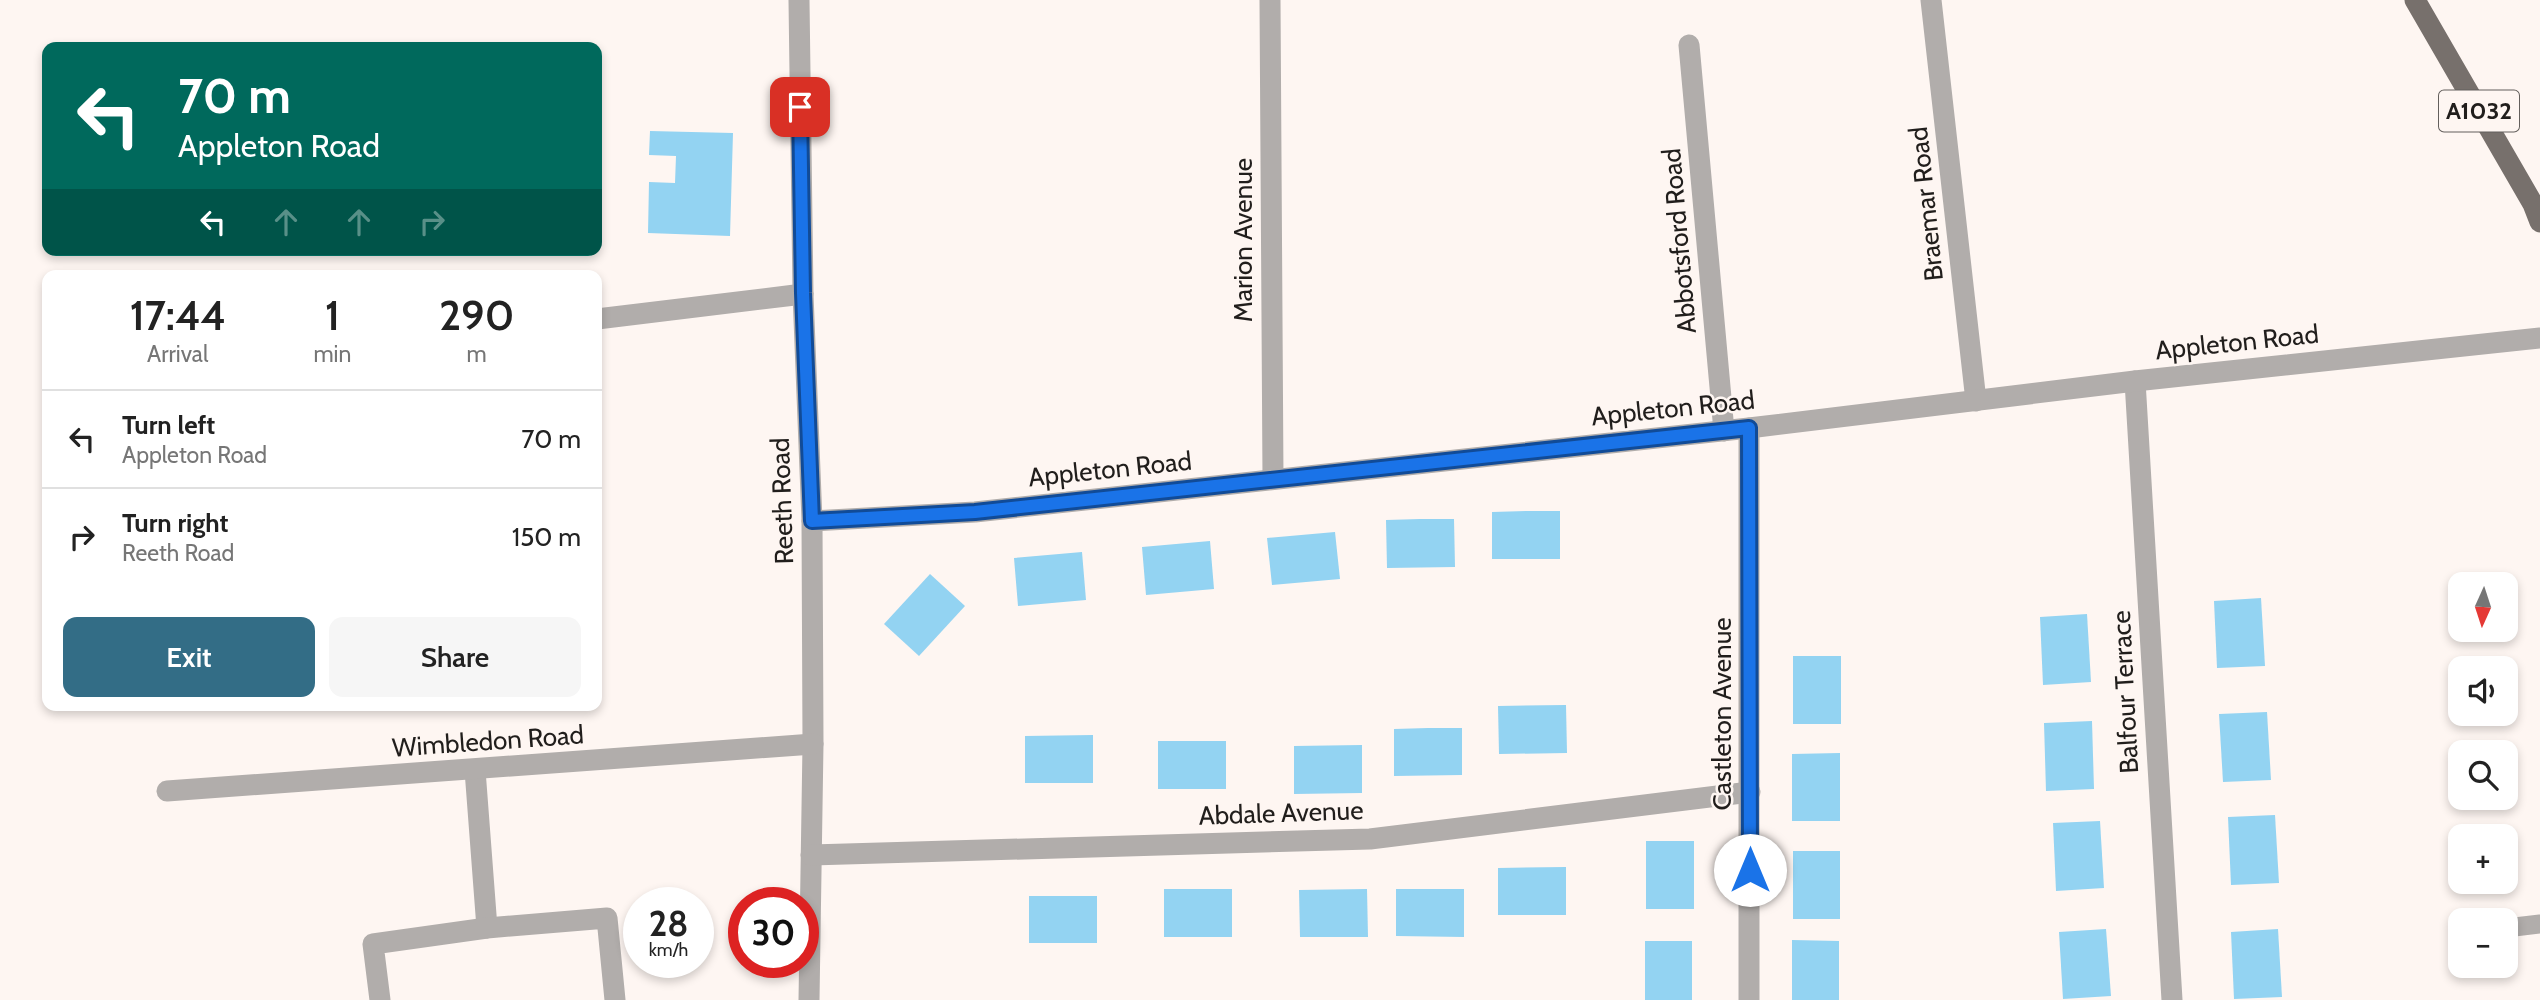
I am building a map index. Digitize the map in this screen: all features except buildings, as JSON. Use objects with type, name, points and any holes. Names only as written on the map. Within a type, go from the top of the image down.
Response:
[{"type":"main road","name":"A1032","points":[[2415,0],[2533,204],[2540,222]]},
{"type":"street","name":"Reeth Road","points":[[799,0],[803,293],[812,521],[813,744],[809,1000]]},
{"type":"street","name":"Marion Avenue","points":[[1270,0],[1273,479]]},
{"type":"street","name":"Braemar Road","points":[[1931,0],[1976,401]]},
{"type":"street","name":"Abbotsford Road","points":[[1689,45],[1724,431]]},
{"type":"street","points":[[602,318],[803,293]]},
{"type":"street","name":"Appleton Road","points":[[812,521],[975,512],[1724,431],[2135,381],[2540,338]]},
{"type":"street","name":"Balfour Terrace","points":[[2135,381],[2172,1000]]},
{"type":"street","name":"Castleton Avenue","points":[[1749,428],[1749,1000]]},
{"type":"street","name":"Wimbledon Road","points":[[167,791],[813,744]]},
{"type":"street","points":[[475,770],[487,929]]},
{"type":"street","name":"Abdale Avenue","points":[[811,855],[1370,839],[1750,792]]},
{"type":"street","points":[[380,1000],[373,944],[487,929],[607,918],[615,1000]]},
{"type":"lane","points":[[2518,927],[2540,924]]},
{"type":"route","points":[[800,107],[803,293],[812,521],[975,512],[1749,428],[1750,870]]}]
